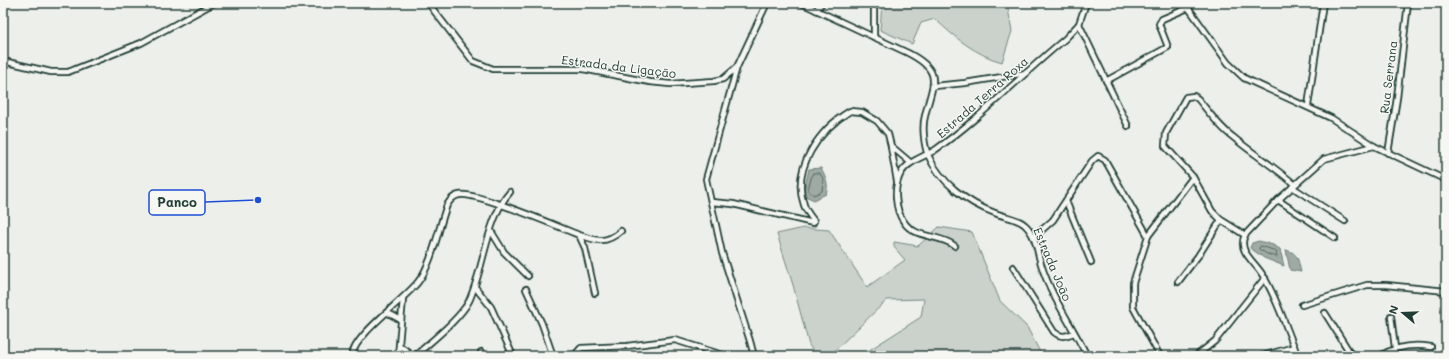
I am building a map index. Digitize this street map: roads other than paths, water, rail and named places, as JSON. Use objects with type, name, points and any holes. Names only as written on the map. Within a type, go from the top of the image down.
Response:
[{"type":"street","points":[[3,61],[51,72],[68,72],[141,43],[214,3]]},
{"type":"street","name":"Estrada da Ligação","points":[[428,3],[472,61],[494,69],[583,69],[650,82],[675,84],[702,83],[723,79],[737,68]]},
{"type":"street","points":[[754,356],[728,274],[706,179],[737,68],[767,3]]},
{"type":"street","points":[[801,3],[923,62],[932,76],[934,86],[964,83],[1026,73]]},
{"type":"street","points":[[816,10],[822,3]]},
{"type":"street","points":[[874,3],[874,37]]},
{"type":"street","name":"Estrada Terra Roxa","points":[[928,155],[984,112],[1026,73],[1065,40],[1079,24],[1086,3]]},
{"type":"street","points":[[1185,3],[1228,63],[1244,78],[1265,89],[1308,106],[1343,125],[1374,146],[1446,180]]},
{"type":"street","points":[[1308,106],[1323,3]]},
{"type":"street","name":"Rua Serrana","points":[[1388,153],[1397,98],[1408,3]]},
{"type":"street","points":[[1106,82],[1168,47],[1159,24],[1162,19],[1188,8]]},
{"type":"street","points":[[1079,24],[1128,126]]},
{"type":"street","name":"Estrada Terra Roxa","points":[[928,155],[924,118],[934,86]]},
{"type":"street","points":[[1245,235],[1221,220],[1212,211],[1193,176],[1168,151],[1164,140],[1183,102],[1190,95],[1198,99],[1232,137],[1266,161],[1293,186],[1345,221]]},
{"type":"street","points":[[711,202],[733,204],[813,223],[814,221],[804,206],[801,189],[807,159],[811,149],[818,139],[844,115],[855,111],[869,116],[888,134],[897,181],[896,202],[899,214],[905,224],[915,232],[948,240],[955,246]]},
{"type":"street","points":[[891,146],[911,163]]},
{"type":"street","points":[[1298,356],[1265,278],[1244,250],[1242,241],[1245,235],[1278,200],[1324,159],[1374,146]]},
{"type":"street","points":[[897,181],[903,169],[911,163],[928,155]]},
{"type":"street","name":"Estrada João","points":[[928,155],[952,188],[964,198],[979,207],[1021,222],[1030,230],[1046,276],[1087,356]]},
{"type":"street","points":[[1034,238],[1054,220],[1095,157],[1102,156],[1119,182],[1148,236]]},
{"type":"street","points":[[1160,356],[1133,306],[1133,283],[1148,236],[1193,176]]},
{"type":"street","points":[[400,346],[415,356],[463,309],[475,287],[491,230],[501,205],[510,192]]},
{"type":"street","points":[[352,356],[354,347],[360,338],[403,299],[422,278],[450,200],[459,194],[501,205],[595,240],[612,239],[621,232]]},
{"type":"street","points":[[1278,200],[1335,238]]},
{"type":"street","points":[[1066,201],[1091,262]]},
{"type":"street","points":[[1178,282],[1198,256],[1221,220]]},
{"type":"street","points":[[491,230],[504,252],[528,276]]},
{"type":"street","points":[[579,235],[585,248],[595,293]]},
{"type":"street","points":[[1013,267],[1054,332],[1058,336],[1074,333]]},
{"type":"street","points":[[1196,356],[1215,341],[1265,278]]},
{"type":"street","points":[[1302,305],[1367,285],[1386,285],[1446,291]]},
{"type":"street","points":[[475,287],[491,308],[513,356]]},
{"type":"street","points":[[526,289],[542,324],[553,356]]},
{"type":"street","points":[[398,356],[403,299]]},
{"type":"street","points":[[388,313],[401,320]]},
{"type":"street","points":[[1325,313],[1352,356]]},
{"type":"street","points":[[1391,316],[1395,348]]},
{"type":"street","points":[[574,356],[581,348],[626,346],[675,340],[726,356]]},
{"type":"street","points":[[1380,356],[1395,348],[1413,345],[1431,347]]},
{"type":"street","points":[[1262,356],[1294,347]]},
{"type":"water","points":[[821,168],[826,181],[827,190],[826,194],[814,200],[803,195],[809,169]]},
{"type":"water","points":[[1259,241],[1273,245],[1280,249],[1284,266],[1264,258],[1250,248],[1252,243]]},
{"type":"water","points":[[1286,250],[1296,255],[1301,272],[1290,270]]},
{"type":"place","name":"Panco","points":[[258,200]]}]
